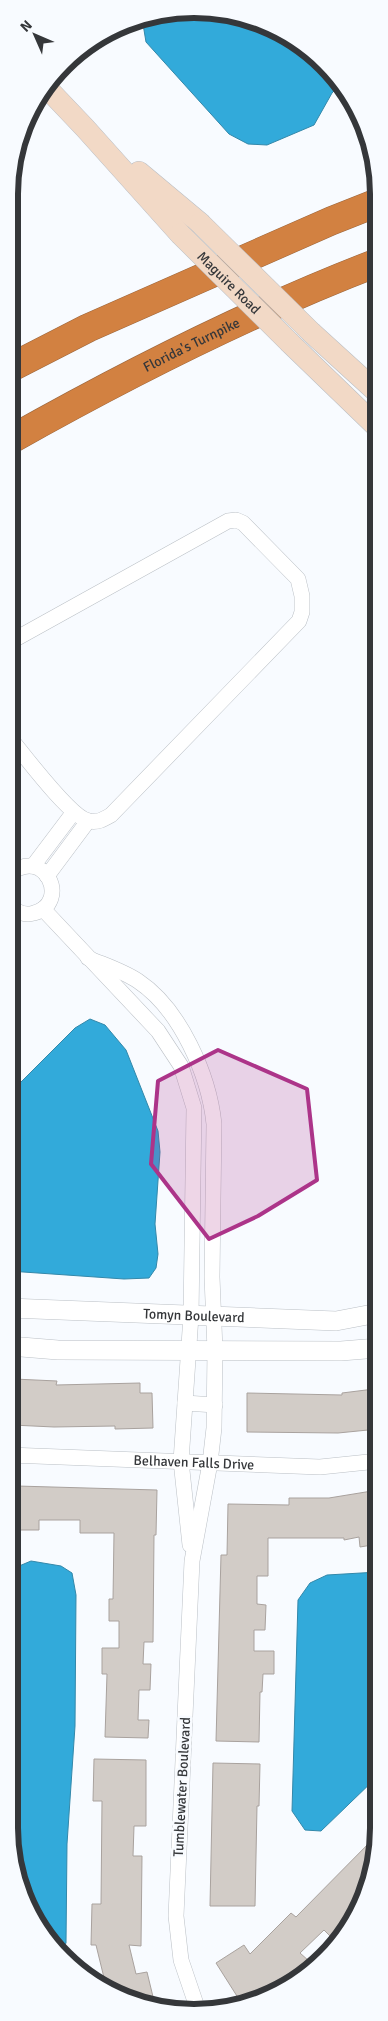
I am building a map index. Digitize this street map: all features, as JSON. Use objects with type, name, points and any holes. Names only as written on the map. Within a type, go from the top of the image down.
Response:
[{"type":"highway","points":[[18,364],[88,328],[370,206]]},
{"type":"highway","name":"Florida's Turnpike","points":[[18,436],[99,390],[215,333],[370,266]]},
{"type":"main road","name":"Maguire Road","points":[[50,92],[180,234],[370,420]]},
{"type":"main road","name":"Maguire Road","points":[[85,128],[200,223],[312,333],[370,386]]},
{"type":"street","points":[[18,638],[228,521],[236,520],[244,523],[298,579],[302,596],[302,612],[299,621],[111,814],[101,821],[88,822],[73,813],[18,748]]},
{"type":"street","points":[[33,866],[73,813]]},
{"type":"street","points":[[47,876],[88,822]]},
{"type":"street","points":[[18,869],[23,866],[38,868],[47,876],[52,887],[52,895],[43,909],[28,914],[18,911]]},
{"type":"street","name":"Tumblewater Boulevard","points":[[43,909],[158,1031],[180,1066],[194,1108],[191,1316],[182,1461],[192,1561]]},
{"type":"street","name":"Tumblewater Boulevard","points":[[88,958],[137,980],[154,994],[171,1013],[198,1062],[212,1106],[214,1124],[212,1277],[215,1406],[210,1463],[192,1561],[176,1916],[181,1960],[196,2004]]},
{"type":"street","points":[[194,1108],[212,1106]]},
{"type":"street","name":"Tomyn Boulevard","points":[[18,1308],[336,1322],[370,1315]]},
{"type":"street","points":[[18,1347],[58,1350],[341,1351],[370,1349]]},
{"type":"street","points":[[185,1403],[215,1406]]},
{"type":"street","name":"Belhaven Falls Drive","points":[[18,1455],[320,1467],[370,1462]]},
{"type":"highlighted area","points":[[218,1050],[307,1089],[317,1180],[258,1216],[209,1239],[151,1164],[158,1081]]},
{"type":"water","points":[[182,18],[206,18],[228,21],[262,31],[292,47],[319,69],[336,89],[314,125],[267,145],[248,144],[229,134],[146,42],[143,25],[148,24]]},
{"type":"water","points":[[90,1019],[105,1025],[126,1050],[158,1131],[160,1152],[155,1224],[158,1254],[156,1268],[149,1278],[124,1279],[18,1272],[18,1085],[75,1028]]},
{"type":"water","points":[[31,1561],[61,1566],[72,1573],[76,1595],[75,1726],[67,1844],[66,1943],[64,1946],[47,1925],[31,1895],[19,1850],[18,1566]]},
{"type":"water","points":[[370,1572],[370,1784],[321,1831],[305,1830],[292,1811],[298,1600],[310,1583],[327,1575]]},
{"type":"building","points":[[18,1379],[57,1381],[56,1385],[140,1383],[140,1393],[152,1393],[153,1428],[115,1429],[115,1426],[18,1425]]},
{"type":"building","points":[[370,1390],[370,1430],[338,1433],[247,1432],[247,1393],[342,1395],[342,1393]]},
{"type":"building","points":[[18,1486],[157,1490],[156,1535],[154,1535],[153,1642],[144,1642],[143,1664],[151,1664],[150,1690],[139,1690],[138,1720],[149,1720],[148,1738],[105,1737],[107,1674],[102,1674],[102,1648],[119,1648],[119,1621],[109,1621],[109,1599],[113,1599],[114,1533],[80,1533],[80,1520],[39,1520],[39,1530],[18,1530]]},
{"type":"building","points":[[370,1491],[370,1545],[360,1547],[359,1537],[344,1540],[344,1538],[268,1538],[268,1576],[257,1576],[257,1604],[266,1605],[265,1630],[254,1630],[254,1651],[274,1651],[274,1674],[263,1674],[262,1692],[260,1692],[259,1742],[216,1741],[221,1555],[227,1555],[228,1504],[289,1505],[289,1498],[329,1498]]},
{"type":"building","points":[[94,1759],[146,1760],[146,1826],[134,1826],[133,1856],[142,1856],[141,1946],[129,1945],[136,1974],[147,1972],[153,1998],[126,1990],[104,1979],[96,1945],[91,1945],[92,1904],[101,1904],[102,1801],[93,1801]]},
{"type":"building","points":[[213,1763],[260,1764],[259,1806],[257,1806],[255,1906],[210,1906]]},
{"type":"building","points":[[370,1842],[367,1861],[357,1895],[347,1915],[334,1934],[331,1937],[324,1930],[300,1953],[309,1961],[292,1974],[262,1990],[238,1998],[216,1963],[244,1945],[250,1954],[291,1913],[296,1917]]}]
